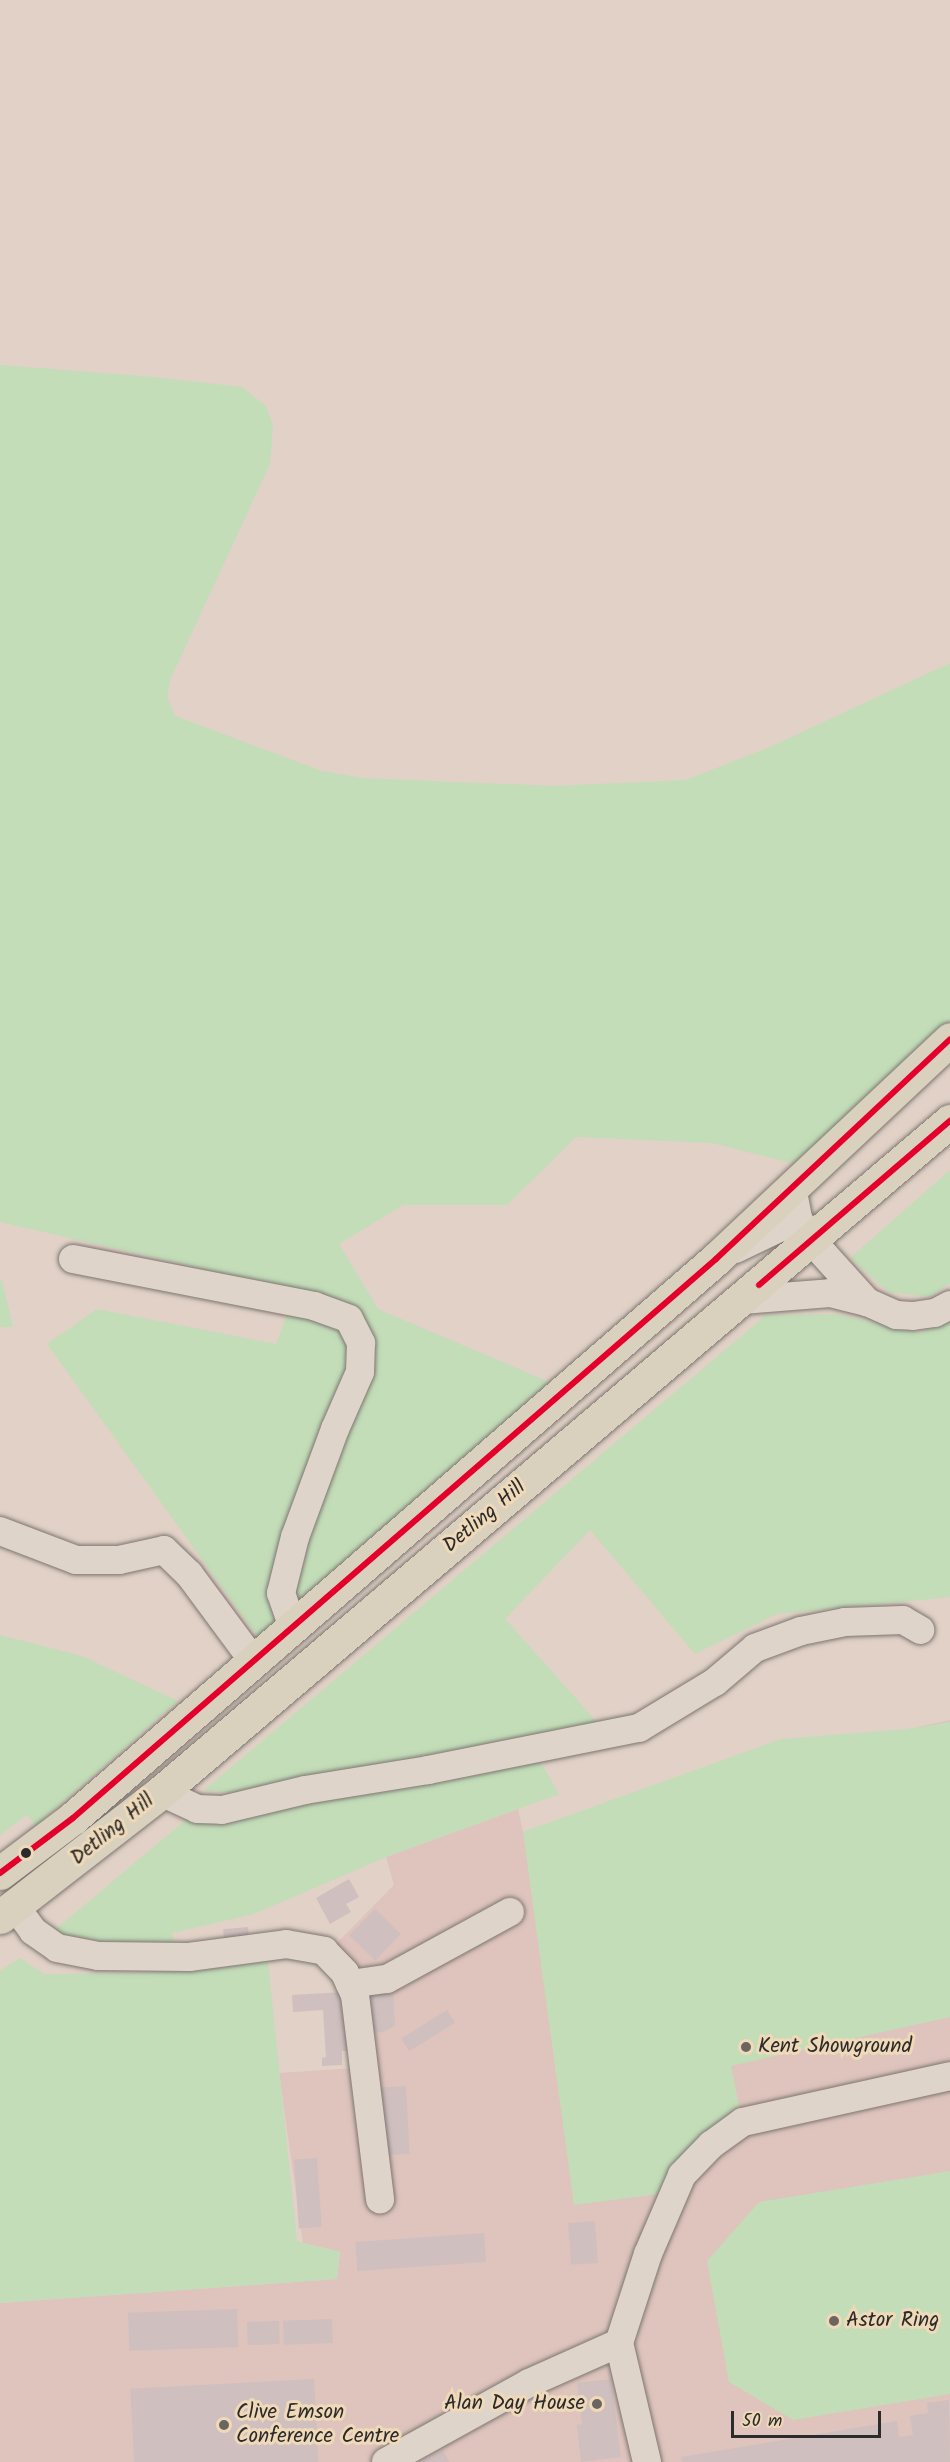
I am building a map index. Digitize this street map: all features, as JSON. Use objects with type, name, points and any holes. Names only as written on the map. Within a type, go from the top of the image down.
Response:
[{"type":"highway","name":"Detling Hill","points":[[0,1874],[73,1818],[255,1662],[716,1259],[950,1039]]},
{"type":"highway","name":"Detling Hill","points":[[8,1912],[161,1792],[950,1121]]},
{"type":"street","points":[[792,1187],[812,1239],[867,1302]]},
{"type":"street","points":[[716,1259],[812,1239]]},
{"type":"street","points":[[795,1294],[812,1239]]},
{"type":"street","points":[[73,1259],[314,1306],[349,1319],[361,1343],[360,1372],[335,1429],[299,1526],[280,1593],[293,1628]]},
{"type":"street","points":[[742,1300],[830,1293],[867,1302],[896,1315],[913,1316],[935,1313],[950,1305]]},
{"type":"street","points":[[0,1531],[76,1560],[119,1560],[164,1550],[189,1574],[255,1662]]},
{"type":"street","points":[[161,1792],[197,1809],[222,1810],[305,1790],[449,1766],[639,1728],[715,1682],[755,1648],[801,1632],[845,1622],[903,1620],[920,1630]]},
{"type":"street","points":[[8,1912],[57,1948],[98,1956],[189,1957],[286,1944],[324,1951],[345,1973],[355,1995],[380,2199]]},
{"type":"street","points":[[350,1984],[387,1979],[510,1912]]},
{"type":"street","points":[[647,2462],[620,2343],[648,2254],[682,2175],[711,2145],[743,2122],[950,2076]]},
{"type":"street","points":[[386,2462],[529,2383],[620,2343]]},
{"type":"shaded area","name":"Kent Showground","points":[[950,1720],[950,2462],[0,2462],[0,2303],[337,2279],[340,2252],[303,2243],[279,2073],[356,2068],[332,1948],[394,1885],[386,1857],[518,1809],[523,1832],[807,1752]]},
{"type":"green space","points":[[0,365],[154,377],[242,387],[266,406],[273,426],[270,464],[170,680],[167,697],[175,716],[322,771],[362,778],[555,786],[686,780],[772,746],[950,663],[950,1032],[799,1165],[712,1143],[576,1137],[507,1205],[403,1205],[339,1244],[378,1309],[549,1382],[260,1640],[47,1344],[97,1309],[276,1344],[296,1290],[0,1222]]},
{"type":"green space","points":[[950,1170],[950,1283],[930,1297],[889,1292],[850,1258]]},
{"type":"green space","points":[[0,1277],[3,1284],[13,1327],[0,1327]]},
{"type":"green space","points":[[837,1314],[919,1333],[950,1314],[950,1597],[777,1614],[695,1654],[590,1530],[505,1619],[605,1731],[243,1794],[204,1790],[766,1315]]},
{"type":"green space","points":[[0,1635],[82,1656],[178,1701],[36,1826],[27,1815],[0,1835]]},
{"type":"green space","points":[[950,1722],[950,2017],[731,2066],[741,2115],[658,2194],[574,2205],[523,1832],[781,1739],[908,1729]]},
{"type":"green space","points":[[539,1759],[559,1794],[386,1857],[254,1914],[172,1933],[178,1953],[51,1933],[188,1818]]},
{"type":"green space","points":[[20,1958],[44,1974],[138,1973],[268,1962],[297,2241],[340,2252],[337,2279],[0,2303],[0,1971]]},
{"type":"green space","name":"Astor Ring","points":[[950,2171],[950,2394],[793,2420],[729,2382],[707,2261],[759,2202]]},
{"type":"building","points":[[349,1879],[359,1897],[346,1904],[351,1912],[330,1924],[316,1898]]},
{"type":"building","points":[[375,1909],[401,1934],[375,1961],[349,1936]]},
{"type":"building","points":[[248,1927],[249,1939],[224,1941],[223,1929]]},
{"type":"building","points":[[393,1987],[395,2026],[383,2032],[367,2033],[365,1989]]},
{"type":"building","points":[[344,1992],[348,2051],[342,2051],[342,2065],[322,2066],[322,2058],[326,2057],[323,2010],[293,2012],[292,1995]]},
{"type":"building","points":[[447,2010],[455,2023],[409,2051],[401,2039]]},
{"type":"building","points":[[406,2086],[410,2154],[383,2155],[379,2087]]},
{"type":"building","points":[[317,2158],[322,2227],[299,2228],[294,2160]]},
{"type":"building","points":[[595,2221],[598,2263],[571,2265],[568,2223]]},
{"type":"building","points":[[484,2233],[486,2262],[357,2271],[355,2242]]},
{"type":"building","points":[[237,2309],[238,2347],[129,2351],[128,2313]]},
{"type":"building","points":[[332,2319],[333,2343],[284,2345],[283,2321]]},
{"type":"building","points":[[279,2321],[280,2344],[248,2345],[247,2322]]},
{"type":"building","name":"Clive Emson Conference Centre","points":[[314,2379],[318,2462],[134,2462],[130,2389]]},
{"type":"building","name":"Alan Day House","points":[[611,2379],[621,2457],[581,2462],[577,2425],[582,2424],[577,2383]]},
{"type":"building","points":[[949,2400],[950,2462],[682,2462],[681,2457],[897,2421],[899,2437],[913,2435],[910,2416],[928,2413],[927,2403]]},
{"type":"building","points":[[443,2450],[449,2462],[418,2462]]},
{"type":"transit line","points":[[0,1873],[73,1818],[716,1259],[950,1039]]},
{"type":"transit line","points":[[759,1285],[950,1121]]},
{"type":"place","name":"Kent Showground","points":[[746,2047]]},
{"type":"place","name":"Astor Ring","points":[[834,2321]]},
{"type":"place","name":"Alan Day House","points":[[597,2404]]},
{"type":"place","name":"Clive Emson Conference Centre","points":[[224,2425]]}]
